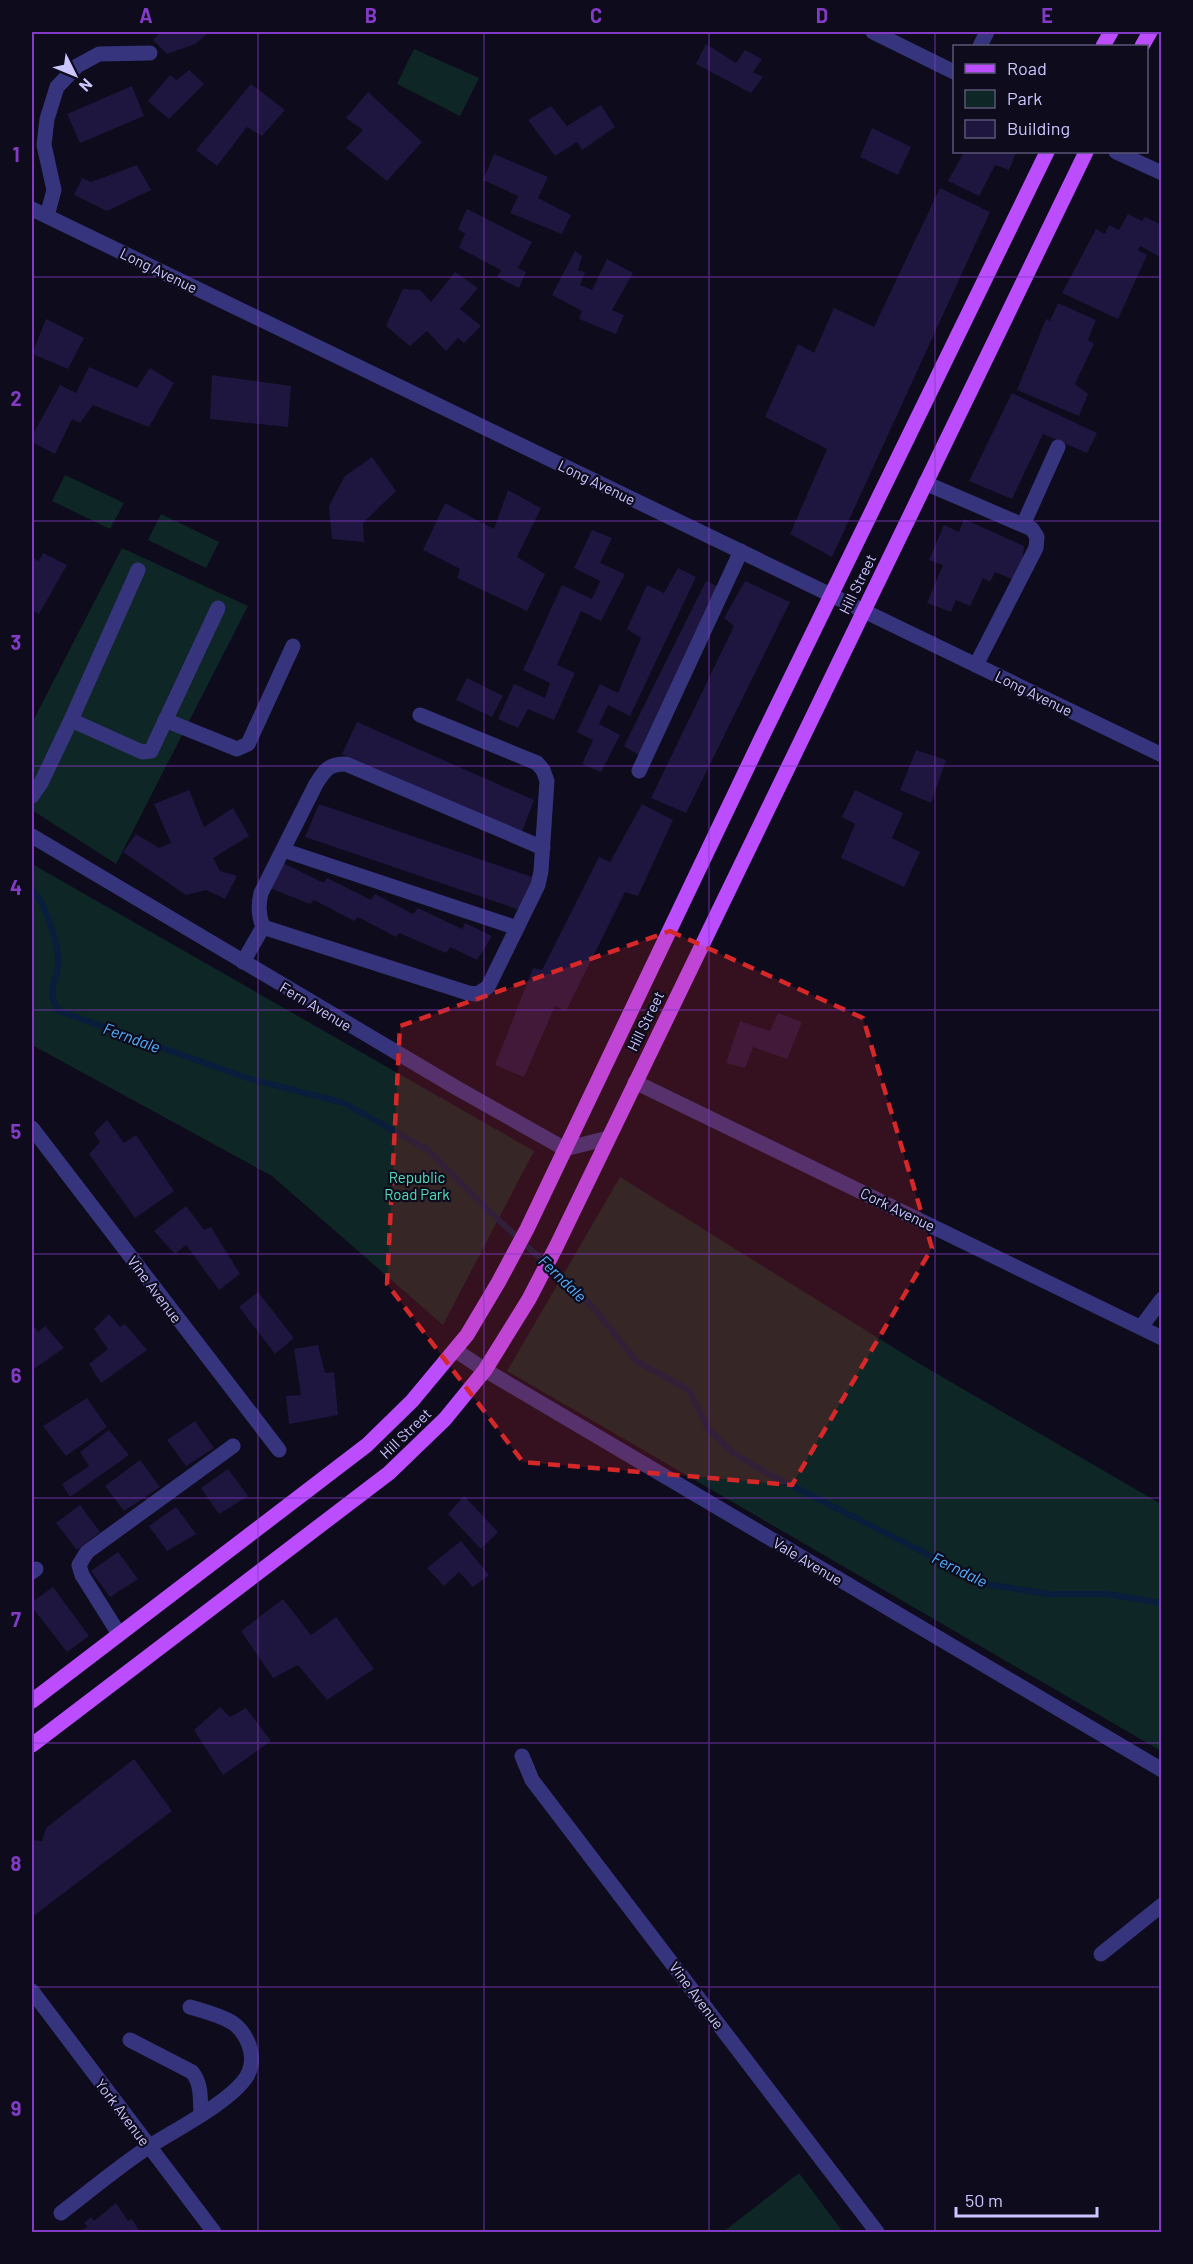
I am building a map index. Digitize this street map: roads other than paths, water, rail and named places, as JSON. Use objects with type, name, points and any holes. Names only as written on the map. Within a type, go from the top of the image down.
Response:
[{"type":"main road","points":[[1103,45],[1111,32]]},
{"type":"main road","name":"Hill Street","points":[[32,1701],[367,1445],[401,1413],[455,1350],[478,1318],[527,1229],[760,741],[1047,153]]},
{"type":"main road","name":"Hill Street","points":[[32,1745],[389,1473],[445,1419],[484,1370],[529,1299],[556,1247],[1086,153]]},
{"type":"street","points":[[873,32],[953,72]]},
{"type":"street","points":[[47,216],[54,190],[44,145],[47,119],[57,87],[77,66],[99,54],[150,53]]},
{"type":"street","points":[[1118,153],[1161,173]]},
{"type":"street","name":"Long Avenue","points":[[32,208],[1161,755]]},
{"type":"street","points":[[1023,525],[1058,447]]},
{"type":"street","points":[[926,483],[1032,529],[1037,537],[1036,548],[976,665]]},
{"type":"street","points":[[639,771],[741,551]]},
{"type":"street","points":[[32,796],[45,775],[71,720],[138,570]]},
{"type":"street","points":[[71,720],[142,752],[151,751],[218,608]]},
{"type":"street","points":[[165,720],[237,749],[243,748],[248,744],[293,646]]},
{"type":"street","points":[[420,716],[537,763],[543,770],[547,781],[543,848],[538,885],[488,987],[477,994],[263,927],[259,919],[261,893],[316,784],[325,770],[335,764],[346,764],[543,848]]},
{"type":"street","name":"Fern Avenue","points":[[32,836],[454,1088],[565,1149]]},
{"type":"street","points":[[283,850],[517,928]]},
{"type":"street","points":[[243,962],[263,927]]},
{"type":"street","name":"Cork Avenue","points":[[634,1082],[1161,1338]]},
{"type":"street","name":"Vine Avenue","points":[[32,1128],[279,1450]]},
{"type":"street","points":[[565,1149],[608,1138]]},
{"type":"street","points":[[1141,1327],[1161,1299]]},
{"type":"street","name":"Vale Avenue","points":[[455,1350],[484,1370],[1161,1770]]},
{"type":"street","points":[[119,1634],[82,1575],[79,1565],[87,1552],[233,1446]]},
{"type":"street","name":"Vine Avenue","points":[[522,1756],[532,1780],[877,2232]]},
{"type":"street","points":[[1101,1954],[1161,1905]]},
{"type":"street","name":"York Avenue","points":[[32,1991],[214,2232]]},
{"type":"street","points":[[61,2212],[149,2147],[201,2115],[233,2091],[246,2077],[251,2064],[252,2052],[246,2038],[235,2024],[190,2007]]},
{"type":"street","points":[[130,2040],[192,2072],[200,2087],[201,2115]]},
{"type":"waterway","name":"Ferndale","points":[[32,891],[45,911],[55,940],[58,964],[52,990],[54,1003],[59,1011],[247,1078],[344,1103],[428,1150],[491,1213],[592,1306],[636,1361],[689,1390],[708,1429],[733,1453],[769,1474],[986,1584],[1048,1594],[1107,1594],[1162,1603]]},
{"type":"park label","name":"Republic Road Park","points":[[417,1186]]}]
